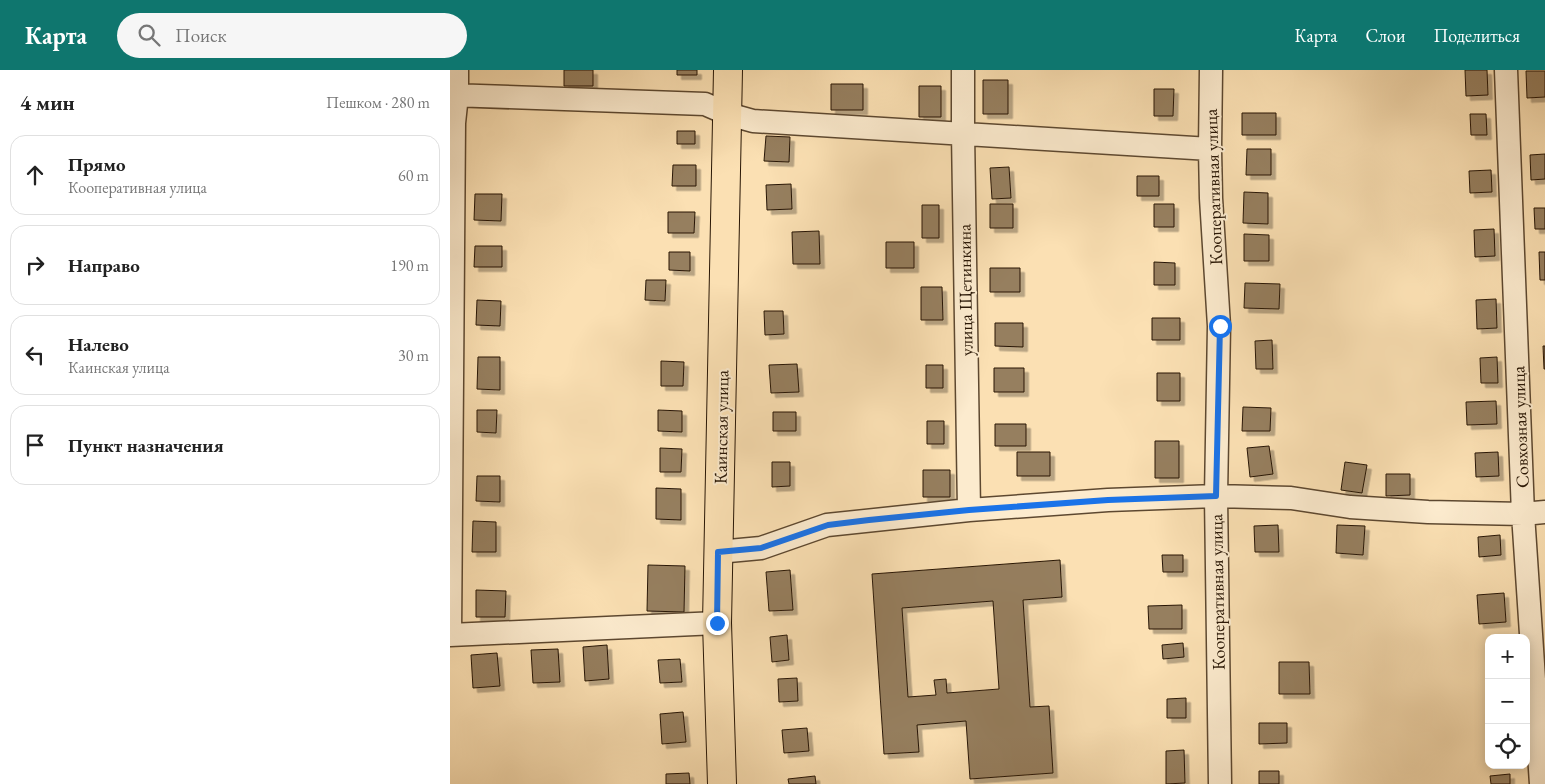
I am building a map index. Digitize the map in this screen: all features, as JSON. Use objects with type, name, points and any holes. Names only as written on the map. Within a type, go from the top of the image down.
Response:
[{"type":"main road","name":"Каинская улица","points":[[722,784],[717,623],[728,70]]},
{"type":"street","points":[[457,70],[453,95],[450,635],[717,623]]},
{"type":"street","name":"улица Щетинкина","points":[[963,70],[969,510]]},
{"type":"street","name":"Кооперативная улица","points":[[1211,70],[1211,198],[1220,326],[1216,496],[1220,784]]},
{"type":"street","name":"Совхозная улица","points":[[1506,70],[1534,513],[1541,784]]},
{"type":"street","points":[[453,95],[704,104],[728,114],[753,121],[1210,149]]},
{"type":"street","points":[[718,552],[761,548],[828,525],[969,510],[1108,500],[1216,496],[1291,498],[1350,507],[1428,512],[1534,513]]},
{"type":"building","points":[[564,70],[593,70],[593,86],[564,86]]},
{"type":"building","points":[[677,70],[697,70],[697,75],[677,75]]},
{"type":"building","points":[[1465,70],[1487,70],[1488,95],[1466,96]]},
{"type":"building","points":[[1526,71],[1545,71],[1545,97],[1527,98]]},
{"type":"building","points":[[983,80],[1008,80],[1008,114],[983,114]]},
{"type":"building","points":[[831,84],[863,84],[863,110],[831,110]]},
{"type":"building","points":[[919,86],[941,86],[941,117],[919,117]]},
{"type":"building","points":[[1154,89],[1174,89],[1173,116],[1154,116]]},
{"type":"building","points":[[1242,113],[1276,113],[1276,135],[1242,135]]},
{"type":"building","points":[[1470,114],[1486,114],[1487,135],[1471,135]]},
{"type":"building","points":[[677,131],[695,131],[695,144],[677,144]]},
{"type":"building","points":[[766,136],[790,137],[789,162],[764,161]]},
{"type":"building","points":[[1247,149],[1271,149],[1271,175],[1246,175]]},
{"type":"building","points":[[1545,154],[1545,179],[1531,180],[1530,155]]},
{"type":"building","points":[[673,165],[696,165],[696,186],[672,186]]},
{"type":"building","points":[[1009,167],[1011,198],[992,199],[990,168]]},
{"type":"building","points":[[1491,170],[1492,192],[1470,193],[1469,171]]},
{"type":"building","points":[[1137,176],[1159,176],[1159,196],[1137,196]]},
{"type":"building","points":[[791,184],[792,209],[767,210],[766,185]]},
{"type":"building","points":[[1244,192],[1268,193],[1268,224],[1243,223]]},
{"type":"building","points":[[475,194],[502,194],[501,221],[474,220]]},
{"type":"building","points":[[990,204],[1013,204],[1013,228],[990,228]]},
{"type":"building","points":[[1154,204],[1174,204],[1174,227],[1154,227]]},
{"type":"building","points":[[922,205],[939,205],[939,238],[922,238]]},
{"type":"building","points":[[1534,208],[1545,208],[1545,229],[1535,229]]},
{"type":"building","points":[[668,212],[695,212],[694,233],[668,233]]},
{"type":"building","points":[[1494,229],[1495,256],[1475,257],[1474,230]]},
{"type":"building","points":[[819,231],[820,264],[793,264],[792,232]]},
{"type":"building","points":[[1244,234],[1269,235],[1269,261],[1244,261]]},
{"type":"building","points":[[886,242],[914,242],[914,268],[886,268]]},
{"type":"building","points":[[475,246],[502,246],[502,267],[474,267]]},
{"type":"building","points":[[669,252],[690,252],[690,271],[669,270]]},
{"type":"building","points":[[1539,252],[1545,252],[1545,280],[1540,280]]},
{"type":"building","points":[[1154,262],[1175,263],[1175,285],[1154,285]]},
{"type":"building","points":[[990,268],[1020,268],[1020,292],[990,292]]},
{"type":"building","points":[[646,280],[666,280],[665,301],[645,300]]},
{"type":"building","points":[[1245,283],[1280,284],[1279,309],[1244,308]]},
{"type":"building","points":[[921,287],[942,287],[943,320],[921,320]]},
{"type":"building","points":[[1496,299],[1497,328],[1477,329],[1476,300]]},
{"type":"building","points":[[477,300],[501,301],[500,326],[476,325]]},
{"type":"building","points":[[764,311],[783,311],[784,334],[765,335]]},
{"type":"building","points":[[1152,318],[1180,318],[1180,340],[1152,340]]},
{"type":"building","points":[[995,323],[1023,323],[1023,347],[995,346]]},
{"type":"building","points":[[1272,340],[1273,369],[1256,369],[1255,341]]},
{"type":"building","points":[[1543,346],[1545,346],[1545,369],[1544,369]]},
{"type":"building","points":[[478,357],[500,357],[500,390],[477,389]]},
{"type":"building","points":[[1497,357],[1498,383],[1481,383],[1480,358]]},
{"type":"building","points":[[661,361],[684,362],[683,386],[661,386]]},
{"type":"building","points":[[797,364],[799,392],[771,393],[769,365]]},
{"type":"building","points":[[926,365],[943,365],[943,388],[926,388]]},
{"type":"building","points":[[994,368],[1024,368],[1024,392],[994,392]]},
{"type":"building","points":[[1157,373],[1180,373],[1180,401],[1157,401]]},
{"type":"building","points":[[1496,401],[1497,424],[1467,425],[1466,402]]},
{"type":"building","points":[[1243,407],[1271,408],[1270,431],[1242,431]]},
{"type":"building","points":[[477,410],[497,410],[496,433],[477,432]]},
{"type":"building","points":[[658,410],[682,411],[682,432],[658,431]]},
{"type":"building","points":[[773,412],[796,412],[796,431],[773,431]]},
{"type":"building","points":[[927,421],[944,421],[944,444],[927,444]]},
{"type":"building","points":[[995,424],[1026,424],[1026,446],[995,446]]},
{"type":"building","points":[[1155,441],[1179,441],[1179,478],[1155,478]]},
{"type":"building","points":[[1269,446],[1273,474],[1250,477],[1247,448]]},
{"type":"building","points":[[660,448],[682,449],[681,472],[660,472]]},
{"type":"building","points":[[1017,452],[1050,452],[1050,476],[1017,476]]},
{"type":"building","points":[[1498,452],[1499,476],[1476,477],[1475,453]]},
{"type":"building","points":[[772,462],[790,462],[790,486],[772,487]]},
{"type":"building","points":[[1345,462],[1367,465],[1362,493],[1341,490]]},
{"type":"building","points":[[923,470],[950,470],[950,497],[923,497]]},
{"type":"building","points":[[1386,474],[1410,474],[1410,495],[1386,496]]},
{"type":"building","points":[[477,476],[500,476],[500,502],[476,501]]},
{"type":"building","points":[[656,488],[681,489],[681,520],[656,519]]},
{"type":"building","points":[[473,521],[496,522],[496,552],[472,552]]},
{"type":"building","points":[[1278,525],[1279,552],[1255,552],[1254,526]]},
{"type":"building","points":[[1337,525],[1365,526],[1363,555],[1336,553]]},
{"type":"building","points":[[1500,535],[1501,555],[1479,557],[1478,537]]},
{"type":"building","points":[[1162,555],[1183,555],[1183,572],[1163,572]]},
{"type":"building","points":[[1060,560],[1062,597],[1023,600],[1030,707],[1049,706],[1053,773],[970,779],[966,721],[917,725],[919,752],[884,754],[872,574]],"holes":[[[993,601],[999,689],[947,693],[946,679],[934,680],[936,695],[908,697],[902,608]]]},
{"type":"building","points":[[648,565],[685,566],[684,612],[647,611]]},
{"type":"building","points":[[790,570],[793,610],[769,611],[766,572]]},
{"type":"building","points":[[476,590],[506,591],[505,617],[476,617]]},
{"type":"building","points":[[1504,593],[1506,622],[1479,624],[1477,595]]},
{"type":"building","points":[[1182,605],[1182,629],[1149,629],[1148,606]]},
{"type":"building","points":[[787,635],[789,660],[772,662],[770,637]]},
{"type":"building","points":[[1183,643],[1184,657],[1163,659],[1162,645]]},
{"type":"building","points":[[607,645],[609,679],[585,681],[583,647]]},
{"type":"building","points":[[558,649],[560,682],[533,683],[531,650]]},
{"type":"building","points":[[497,653],[500,686],[473,688],[471,655]]},
{"type":"building","points":[[680,659],[682,682],[660,683],[658,660]]},
{"type":"building","points":[[1279,662],[1309,662],[1310,694],[1279,694]]},
{"type":"building","points":[[797,678],[798,701],[779,702],[778,679]]},
{"type":"building","points":[[1186,698],[1186,718],[1167,718],[1167,699]]},
{"type":"building","points":[[683,712],[686,742],[662,744],[660,714]]},
{"type":"building","points":[[1259,723],[1287,723],[1287,743],[1259,744]]},
{"type":"building","points":[[807,728],[809,751],[784,753],[782,730]]},
{"type":"building","points":[[1184,750],[1185,783],[1166,784],[1166,751]]},
{"type":"building","points":[[1259,771],[1279,771],[1279,784],[1259,784]]},
{"type":"building","points":[[689,773],[690,784],[666,784],[666,774]]},
{"type":"building","points":[[1510,774],[1510,784],[1491,784],[1490,776]]},
{"type":"building","points":[[815,776],[816,784],[789,784],[788,779]]},
{"type":"route","points":[[717,623],[718,552],[761,548],[828,525],[869,520],[969,510],[1108,500],[1216,496],[1220,326]]}]
